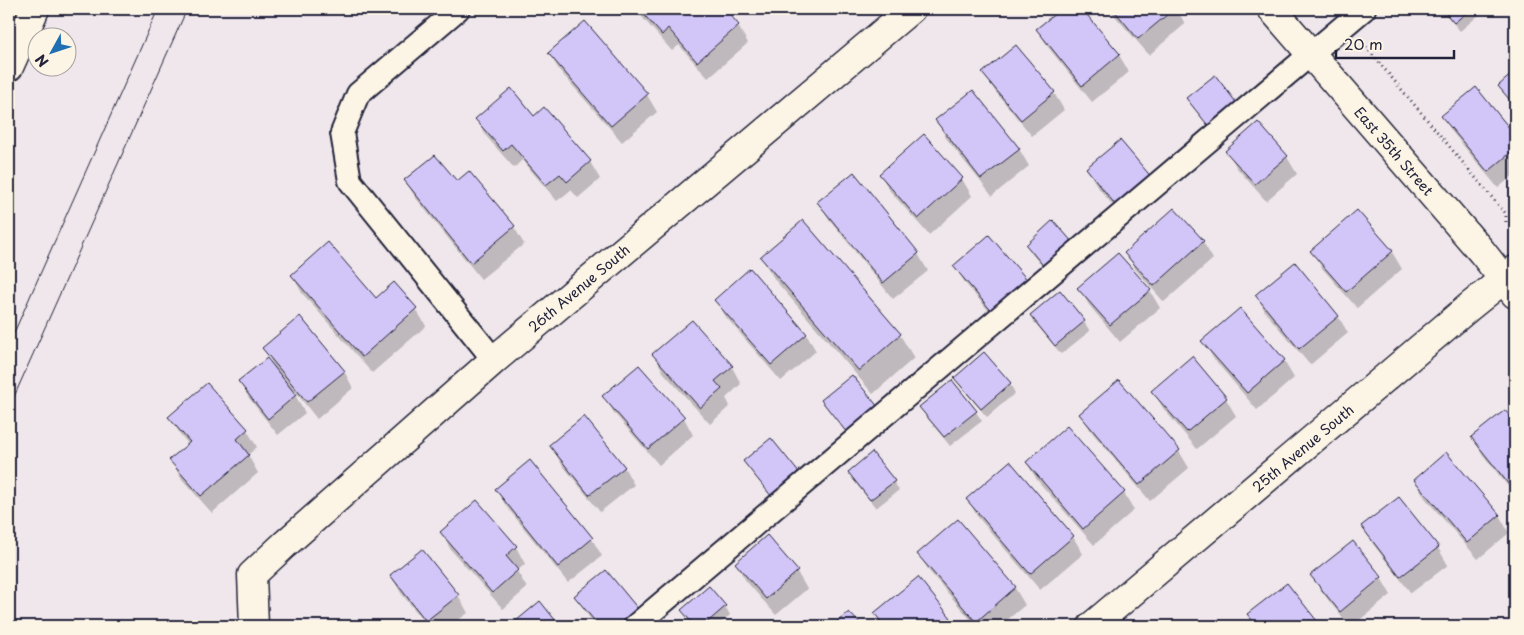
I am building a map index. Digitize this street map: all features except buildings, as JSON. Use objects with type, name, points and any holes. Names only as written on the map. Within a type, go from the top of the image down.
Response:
[{"type":"main road","points":[[9,66],[35,9]]},
{"type":"main road","name":"26th Avenue South","points":[[254,626],[252,575],[494,360],[912,9]]},
{"type":"main road","name":"East 35th Street","points":[[1272,9],[1482,252],[1511,281]]},
{"type":"main road","name":"25th Avenue South","points":[[1092,626],[1511,281]]},
{"type":"lane","points":[[458,9],[358,94],[342,133],[350,181],[494,360]]},
{"type":"lane","points":[[635,626],[1364,9]]},
{"type":"path","points":[[1346,24],[1506,214],[1505,233]]},
{"type":"tram line","points":[[9,344],[158,9]]},
{"type":"tram line","points":[[9,408],[187,9]]}]
